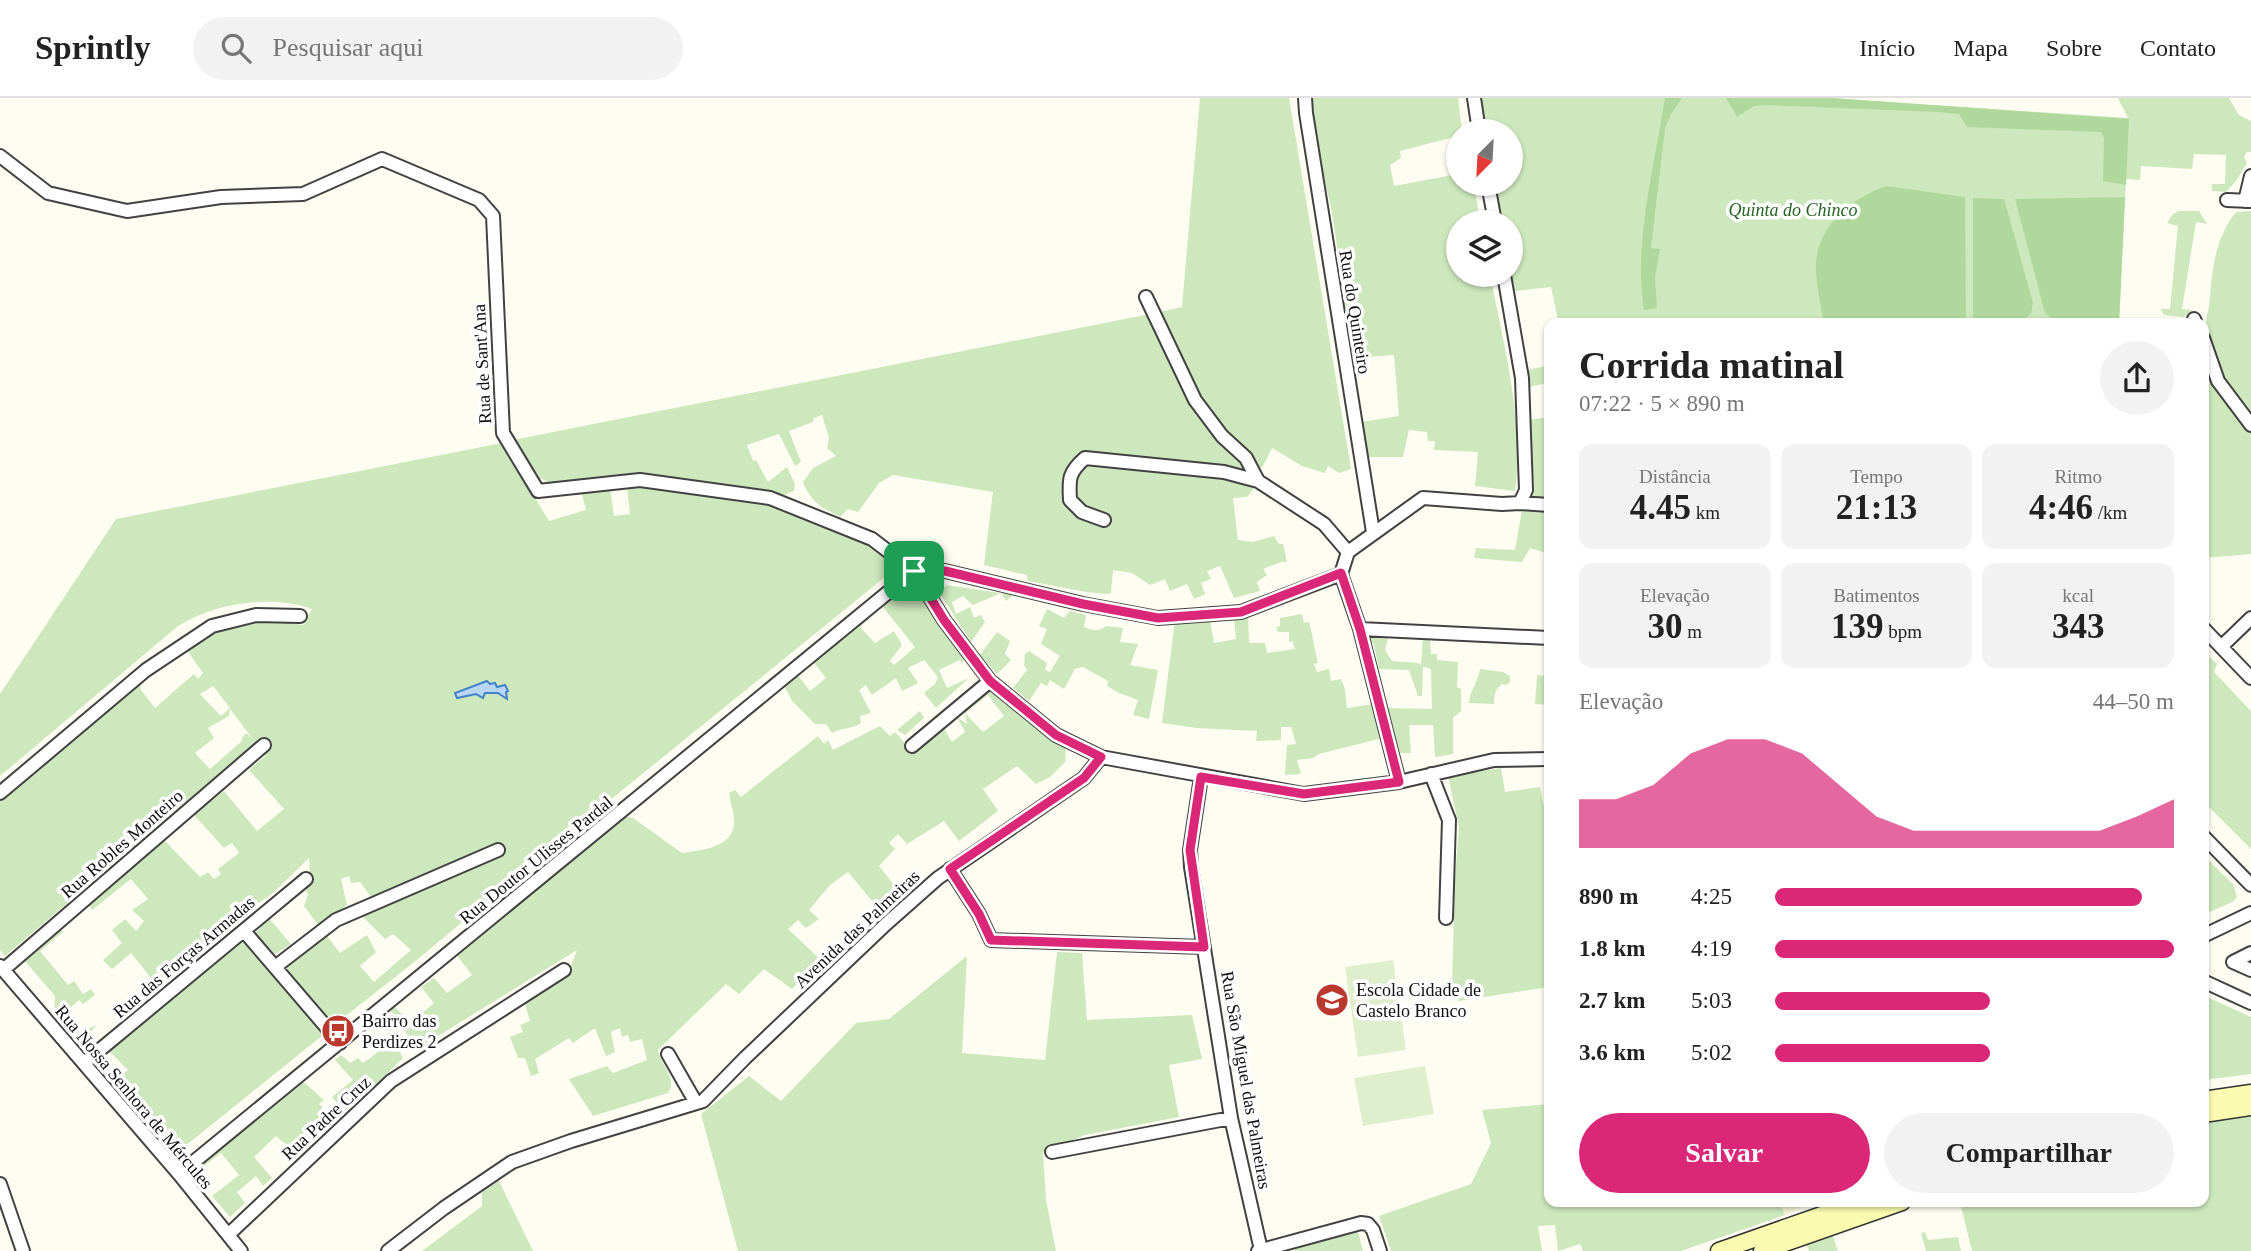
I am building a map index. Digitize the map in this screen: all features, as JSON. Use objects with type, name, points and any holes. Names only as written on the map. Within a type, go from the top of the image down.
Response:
[{"type":"main road","points":[[2209,1099],[2251,1093]]},
{"type":"main road","points":[[2209,1113],[2251,1107]]},
{"type":"main road","points":[[1719,1251],[1856,1207]]},
{"type":"main road","points":[[1762,1251],[1857,1207]]},
{"type":"street","name":"Rua do Quinteiro","points":[[1305,98],[1373,532]]},
{"type":"street","points":[[1474,98],[1477,119]]},
{"type":"street","name":"Rua de Sant'Ana","points":[[0,156],[48,193],[127,211],[221,197],[303,194],[382,159],[479,201],[493,216],[503,433],[538,491],[640,481],[770,498],[872,539],[914,571],[944,620],[990,681],[1056,735],[1101,757]]},
{"type":"street","points":[[2227,200],[2248,201],[2251,176]]},
{"type":"street","points":[[1506,287],[1521,378],[1526,490],[1520,503]]},
{"type":"street","points":[[1146,297],[1195,400],[1222,436],[1246,458],[1258,481]]},
{"type":"street","points":[[2209,355],[2218,381],[2251,425]]},
{"type":"street","points":[[1104,520],[1082,512],[1070,500],[1069,482],[1072,469],[1085,458],[1224,472],[1258,481],[1324,524],[1348,552]]},
{"type":"street","points":[[1399,782],[1360,629],[1341,573],[1348,552],[1423,498],[1544,505]]},
{"type":"street","points":[[914,571],[945,571],[1083,604],[1158,618],[1241,612],[1341,573]]},
{"type":"street","name":"Rua Doutor Ulisses Pardal","points":[[179,1174],[914,571]]},
{"type":"street","points":[[0,793],[146,670],[212,626],[256,615],[300,616]]},
{"type":"street","points":[[2221,647],[2251,618]]},
{"type":"street","points":[[1360,629],[1544,638]]},
{"type":"street","points":[[2209,634],[2251,678]]},
{"type":"street","points":[[912,746],[990,681]]},
{"type":"street","name":"Rua Robles Monteiro","points":[[2,967],[264,745]]},
{"type":"street","points":[[1101,757],[1304,794],[1399,782],[1494,760],[1544,759]]},
{"type":"street","name":"Avenida das Palmeiras","points":[[388,1251],[444,1208],[512,1162],[703,1101],[886,924],[950,869],[1084,778],[1101,757]]},
{"type":"street","points":[[1431,775],[1448,820],[1446,918]]},
{"type":"street","name":"Rua São Miguel das Palmeiras","points":[[1201,777],[1190,850],[1231,1118],[1260,1250],[1361,1223],[1368,1224],[1373,1230],[1380,1251]]},
{"type":"street","points":[[2209,841],[2251,886]]},
{"type":"street","points":[[275,967],[336,920],[498,850]]},
{"type":"street","points":[[950,869],[979,914],[991,940],[1204,947]]},
{"type":"street","name":"Rua das Forças Armadas","points":[[84,1063],[306,879]]},
{"type":"street","points":[[2209,933],[2251,913]]},
{"type":"street","points":[[244,931],[341,1043]]},
{"type":"street","points":[[2251,953],[2233,962],[2251,970]]},
{"type":"street","name":"Rua Nossa Senhora de Mércules","points":[[2,967],[179,1174],[241,1251]]},
{"type":"street","name":"Rua Padre Cruz","points":[[228,1235],[391,1080],[564,970]]},
{"type":"street","points":[[2209,984],[2251,1003]]},
{"type":"street","points":[[668,1054],[696,1103]]},
{"type":"street","points":[[1052,1152],[1231,1118]]},
{"type":"street","points":[[0,1184],[23,1251]]},
{"type":"green space","points":[[1200,98],[1289,98],[1351,469],[1339,473],[1328,466],[1325,473],[1302,466],[1272,448],[1262,468],[1249,463],[1201,403],[1155,313],[1182,307]]},
{"type":"green space","points":[[1306,98],[1458,98],[1461,119],[1446,119],[1446,139],[1400,151],[1401,158],[1390,165],[1394,186],[1446,176],[1446,196],[1476,196],[1478,210],[1446,210],[1446,287],[1492,287],[1515,411],[1515,491],[1475,486],[1478,452],[1434,450],[1435,441],[1428,441],[1427,432],[1409,430],[1403,457],[1366,457],[1361,422],[1399,416],[1394,355],[1353,358],[1332,212]]},
{"type":"green space","name":"Quinta do Chinco","points":[[1469,98],[1831,98],[2128,118],[2118,98],[2229,98],[2239,115],[2251,121],[2251,152],[2247,152],[2244,157],[2247,163],[2226,192],[2212,191],[2212,184],[2225,184],[2226,155],[2194,154],[2192,169],[2141,166],[2140,180],[2126,179],[2119,318],[1558,318],[1551,287],[1507,292],[1506,287],[1523,287],[1523,210],[1491,210],[1488,196],[1523,196],[1523,119],[1473,119]]},
{"type":"green space","points":[[1665,98],[1682,98],[1665,128],[1651,248],[1660,249],[1655,278],[1657,308],[1644,310],[1641,285],[1643,231]]},
{"type":"green space","points":[[1726,98],[1831,98],[2129,119],[2126,185],[2103,181],[2104,138],[2101,132],[1967,127],[1959,114],[1937,112],[1766,105],[1754,106],[1737,117]]},
{"type":"green space","points":[[1886,186],[1965,197],[1966,318],[1823,318],[1816,263],[1823,236],[1849,206]]},
{"type":"green space","points":[[2125,197],[2119,318],[2050,318],[2045,313],[2015,199]]},
{"type":"green space","points":[[1973,198],[2004,199],[2033,303],[2031,313],[2027,318],[1973,318]]},
{"type":"green space","points":[[2178,211],[2199,211],[2207,224],[2196,222],[2182,309],[2192,310],[2184,317],[2164,315],[2161,309],[2170,309],[2178,226],[2167,223]]},
{"type":"green space","points":[[2251,211],[2251,554],[2209,558],[2209,318],[2206,318],[2220,242],[2236,212]]},
{"type":"green space","points":[[1150,314],[1192,401],[1247,468],[1236,474],[1256,486],[1247,497],[1233,498],[1238,540],[1253,542],[1274,536],[1279,544],[1283,544],[1287,562],[1263,569],[1267,575],[1257,582],[1260,591],[1234,598],[1220,566],[1207,571],[1211,579],[1201,583],[1205,594],[1194,599],[1187,584],[1170,591],[1165,579],[1150,585],[1132,573],[1113,570],[1111,593],[1108,594],[1028,581],[1027,575],[984,565],[993,492],[893,475],[879,483],[858,512],[848,509],[840,517],[817,503],[803,482],[813,468],[836,456],[827,448],[829,438],[822,415],[814,418],[813,422],[789,431],[801,462],[795,466],[779,434],[747,445],[753,461],[756,460],[768,482],[787,467],[795,484],[794,491],[781,496],[755,489],[716,487],[635,475],[548,482],[540,478],[513,440]]},
{"type":"green space","points":[[1544,366],[1544,384],[1528,387],[1528,370]]},
{"type":"green space","points":[[1544,418],[1544,552],[1530,548],[1522,562],[1474,558],[1476,548],[1515,550],[1522,510],[1531,489],[1523,421]]},
{"type":"green space","points":[[502,443],[549,521],[586,510],[581,490],[610,488],[614,516],[630,514],[627,487],[636,485],[751,498],[778,506],[868,543],[896,568],[333,1026],[285,966],[327,936],[340,953],[367,935],[376,952],[360,966],[374,982],[411,950],[393,934],[385,939],[360,914],[378,906],[360,882],[351,883],[349,876],[341,879],[347,905],[319,926],[304,906],[308,895],[305,887],[310,878],[309,858],[273,893],[241,915],[218,940],[156,984],[131,953],[112,969],[103,960],[122,943],[112,930],[125,919],[136,931],[144,921],[132,910],[148,899],[131,879],[92,910],[88,905],[164,840],[200,877],[208,872],[214,879],[221,874],[218,869],[239,853],[232,843],[224,848],[194,815],[224,791],[257,831],[284,809],[249,770],[265,756],[256,743],[5,956],[0,950],[0,799],[73,742],[140,682],[141,690],[155,708],[194,674],[198,679],[203,673],[186,649],[220,629],[240,623],[303,625],[312,609],[279,602],[244,603],[209,612],[178,626],[0,776],[0,694],[116,519]],"holes":[[[213,686],[230,708],[221,716],[200,694]],[[230,709],[252,738],[246,733],[242,741],[210,769],[195,753],[214,738],[208,728],[229,716]]]},
{"type":"green space","points":[[909,581],[914,584],[965,659],[962,663],[960,660],[939,670],[947,688],[969,678],[936,708],[924,693],[935,684],[938,677],[924,660],[908,668],[918,683],[902,691],[896,678],[872,695],[866,685],[859,690],[871,713],[860,716],[861,723],[832,733],[826,724],[815,724],[792,701],[784,685],[797,674],[810,691],[826,678],[813,661]],"holes":[[[882,606],[915,647],[894,665],[890,661],[902,645],[894,631],[875,643],[860,627]]]},
{"type":"green space","points":[[947,585],[1001,593],[973,605],[963,596],[952,602],[956,614],[970,607],[974,618],[981,615],[985,622],[971,642],[939,592]]},
{"type":"green space","points":[[1001,593],[1013,595],[1006,601]]},
{"type":"green space","points":[[1047,609],[1064,618],[1070,611],[1086,615],[1084,627],[1091,629],[1098,630],[1106,626],[1123,628],[1120,642],[1138,644],[1130,665],[1158,670],[1149,719],[1133,715],[1138,700],[1107,686],[1108,681],[1083,667],[1075,669],[1064,689],[1050,680],[1047,686],[1041,683],[1029,701],[1013,688],[1027,670],[1024,665],[1025,654],[1029,651],[1047,663],[1045,670],[1050,672],[1060,656],[1041,644],[1047,629],[1039,626]]},
{"type":"green space","points":[[1248,614],[1249,643],[1265,643],[1267,653],[1295,649],[1292,641],[1289,642],[1289,632],[1278,632],[1276,627],[1280,626],[1280,618],[1302,614],[1304,623],[1309,622],[1318,663],[1314,664],[1317,672],[1329,669],[1331,681],[1341,679],[1347,708],[1373,704],[1383,738],[1297,760],[1301,774],[1285,775],[1287,745],[1296,744],[1291,727],[1281,727],[1281,740],[1256,741],[1257,731],[1196,728],[1162,723],[1175,620],[1210,621],[1214,643],[1236,639],[1234,619]]},
{"type":"green space","points":[[1377,630],[1390,630],[1385,650],[1392,661],[1421,665],[1423,637],[1430,637],[1431,654],[1437,654],[1437,660],[1458,662],[1457,687],[1461,689],[1461,711],[1453,718],[1453,754],[1435,757],[1433,725],[1409,725],[1411,753],[1400,753],[1388,708],[1432,709],[1431,669],[1423,667],[1422,696],[1418,696],[1409,670],[1379,669],[1374,645],[1369,638]]},
{"type":"green space","points":[[997,632],[1010,641],[1005,654],[1011,660],[997,674],[980,655]]},
{"type":"green space","points":[[2209,657],[2217,664],[2214,672],[2251,711],[2251,849],[2209,807]]},
{"type":"green space","points":[[1480,669],[1503,672],[1510,676],[1510,682],[1502,684],[1496,690],[1494,704],[1469,703]]},
{"type":"green space","points":[[1537,675],[1544,676],[1544,705],[1535,704]]},
{"type":"green space","points":[[985,690],[993,692],[1066,746],[1065,762],[1050,777],[1036,784],[1017,766],[983,789],[998,811],[959,841],[944,821],[907,844],[898,834],[889,843],[895,849],[879,866],[898,890],[877,907],[848,872],[830,885],[809,910],[819,919],[806,928],[798,920],[788,929],[821,960],[792,989],[764,969],[739,994],[726,984],[658,1050],[670,1077],[671,1088],[668,1093],[593,1116],[569,1079],[607,1066],[613,1073],[647,1060],[642,1039],[630,1042],[628,1035],[622,1037],[620,1028],[611,1032],[615,1052],[606,1056],[595,1028],[573,1043],[569,1038],[535,1059],[539,1073],[531,1076],[525,1058],[518,1058],[510,1037],[523,1032],[520,1025],[530,1021],[524,1000],[568,974],[577,950],[417,1049],[390,1009],[394,1006],[410,1023],[434,1003],[421,987],[434,978],[447,993],[472,975],[455,953],[623,816],[633,818],[682,853],[716,846],[729,837],[733,830],[734,818],[729,793],[735,790],[741,797],[818,736],[824,744],[828,740],[833,750],[880,726],[890,736],[895,732],[913,752],[943,727],[952,742],[965,732],[957,717],[967,724],[965,713],[961,711]],"holes":[[[988,695],[1004,716],[983,732],[965,713]]]},
{"type":"green space","points":[[920,711],[924,718],[905,735],[897,730]]},
{"type":"green space","points":[[1501,768],[1505,792],[1540,787],[1544,807],[1544,988],[1459,1001],[1454,998],[1452,985],[1455,878],[1459,827],[1448,776]]},
{"type":"green space","points":[[2209,861],[2233,884],[2237,897],[2209,912]]},
{"type":"green space","points":[[268,917],[291,944],[275,954],[255,933],[260,928],[261,921]]},
{"type":"green space","points":[[56,931],[64,931],[40,951],[68,985],[74,981],[83,994],[91,989],[95,995],[83,1004],[79,1000],[63,1015],[80,1032],[97,1025],[78,1045],[54,1014],[55,996],[24,960]]},
{"type":"green space","points":[[241,942],[250,947],[272,969],[323,1035],[174,1155],[111,1084],[128,1070],[107,1049]]},
{"type":"green space","points":[[1057,952],[1082,953],[1087,1020],[1192,1015],[1202,1059],[1169,1065],[1179,1117],[1085,1135],[1043,1152],[1046,1200],[1056,1251],[738,1251],[701,1114],[749,1076],[781,1101],[856,1023],[889,1019],[967,956],[962,1053],[1045,1060]]},
{"type":"green space","points":[[1393,960],[1406,1050],[1358,1057],[1345,967]]},
{"type":"green space","points":[[2209,998],[2251,1017],[2251,1074],[2209,1079]]},
{"type":"green space","points":[[381,1040],[391,1050],[397,1046],[403,1058],[359,1101],[344,1111],[332,1097],[353,1080],[335,1060],[341,1055],[350,1063],[358,1058],[363,1063],[377,1053]]},
{"type":"green space","points":[[1425,1066],[1434,1114],[1363,1126],[1354,1078]]},
{"type":"green space","points":[[300,1079],[324,1100],[319,1104],[335,1120],[324,1131],[320,1128],[295,1152],[276,1136],[254,1157],[272,1178],[263,1186],[256,1176],[237,1192],[245,1203],[230,1217],[212,1196],[239,1175],[221,1153],[199,1170],[198,1177],[189,1169]]},
{"type":"green space","points":[[1544,1104],[1544,1207],[1782,1207],[1785,1215],[1681,1251],[1583,1251],[1580,1244],[1558,1251],[1555,1225],[1538,1226],[1542,1251],[1391,1251],[1379,1216],[1471,1184],[1491,1143],[1482,1110]]},
{"type":"green space","points":[[2251,1115],[2251,1251],[1972,1251],[1961,1207],[2209,1207],[2209,1120]]},
{"type":"green space","points":[[499,1181],[533,1251],[422,1251],[482,1206],[482,1192]]},
{"type":"green space","points":[[1782,1207],[1802,1207],[1785,1215]]},
{"type":"green space","points":[[1357,1228],[1363,1251],[1295,1251],[1295,1248]]},
{"type":"green space","points":[[1831,1231],[1838,1251],[1809,1251],[1805,1242]]},
{"type":"green space","points":[[1925,1232],[1928,1240],[1958,1237],[1961,1251],[1926,1251],[1921,1233]]},
{"type":"water","points":[[487,681],[490,684],[495,683],[497,687],[505,685],[508,691],[507,699],[498,693],[485,693],[483,698],[476,694],[457,698],[455,693]]},
{"type":"place","name":"Escola Cidade de Castelo Branco","points":[[1332,1000]]},
{"type":"place","name":"Bairro das Perdizes 2","points":[[338,1031]]},
{"type":"route","points":[[914,571],[945,571],[1083,604],[1158,618],[1241,612],[1341,573],[1360,629],[1399,782],[1304,794],[1201,777],[1190,850],[1204,947],[991,940],[979,914],[950,869],[1084,778],[1101,757],[1056,735],[990,681],[944,620],[914,571]]}]
